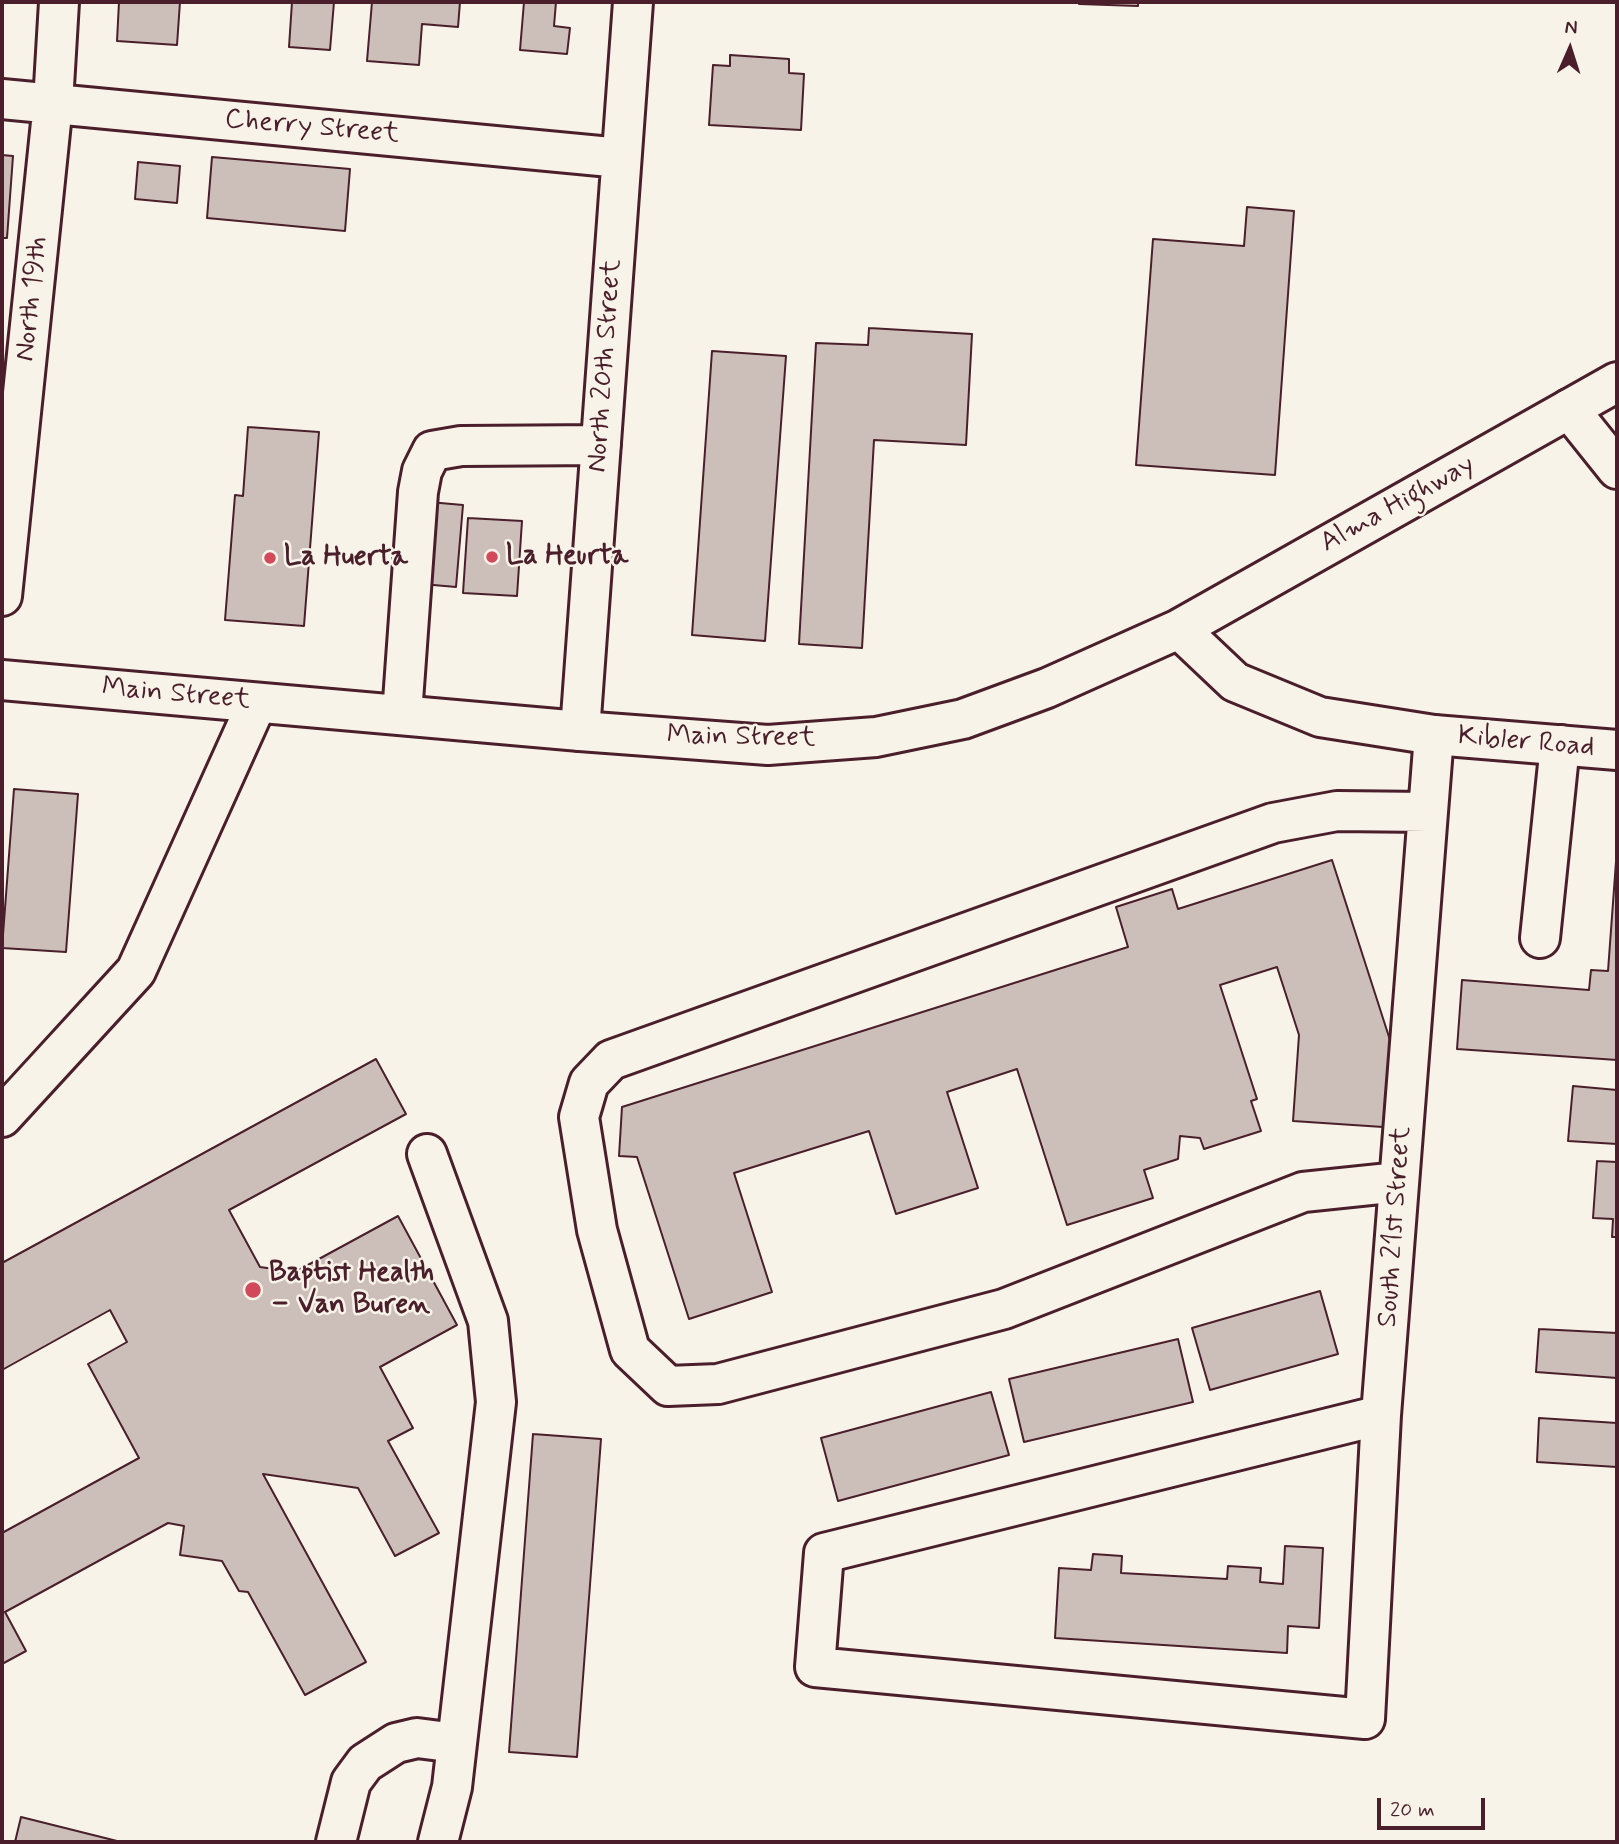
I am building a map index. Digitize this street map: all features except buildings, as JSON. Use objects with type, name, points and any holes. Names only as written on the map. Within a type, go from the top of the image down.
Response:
[{"type":"street","name":"North 19th","points":[[2,596],[54,103],[59,2]]},
{"type":"street","name":"North 20th Street","points":[[580,731],[632,2]]},
{"type":"street","name":"Cherry Street","points":[[2,99],[621,158]]},
{"type":"street","name":"Alma Highway","points":[[1179,629],[1617,382]]},
{"type":"street","points":[[1569,409],[1617,469]]},
{"type":"street","points":[[402,715],[418,492],[422,471],[432,451],[461,446],[601,445]]},
{"type":"street","points":[[1179,629],[1235,682],[1320,717],[1434,735]]},
{"type":"street","name":"Main Street","points":[[2,680],[768,745],[876,737],[963,719],[1047,688],[1179,629]]},
{"type":"street","points":[[2,1117],[136,971],[257,703]]},
{"type":"street","name":"Kibler Road","points":[[1434,735],[1617,750]]},
{"type":"street","name":"South 21st Street","points":[[1381,1415],[824,1553],[815,1667],[1365,1719],[1381,1415],[1434,735]]},
{"type":"street","points":[[1540,938],[1560,745]]},
{"type":"street","points":[[1399,1182],[1303,1192],[1004,1309],[718,1384],[668,1386],[630,1350],[597,1230],[579,1117],[589,1083],[611,1060],[1273,822],[1337,811],[1428,813]]},
{"type":"street","points":[[427,1154],[488,1321],[496,1402],[452,1787],[438,1842]]},
{"type":"street","points":[[337,1842],[351,1782],[365,1763],[396,1743],[417,1738],[456,1743]]},
{"type":"place","name":"La Heurta","points":[[492,557]]},
{"type":"place","name":"La Huerta","points":[[270,558]]},
{"type":"place","name":"Baptist Health – Van Buren","points":[[253,1290]]}]
